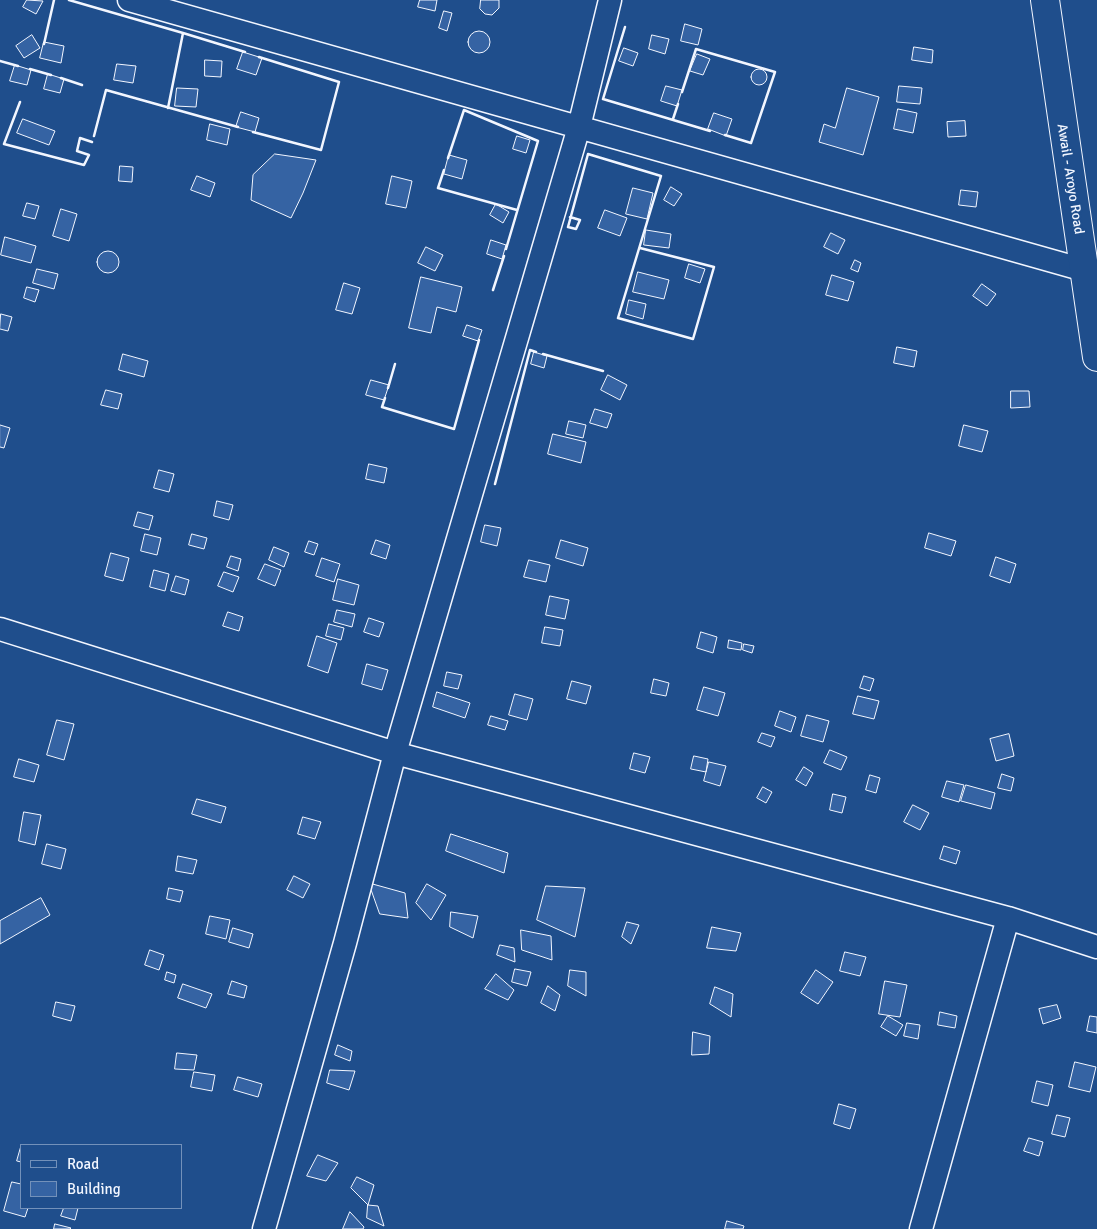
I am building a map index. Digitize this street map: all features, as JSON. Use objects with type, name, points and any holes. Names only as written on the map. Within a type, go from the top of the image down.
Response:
[{"type":"street","points":[[129,0],[1084,270]]},
{"type":"street","points":[[264,1229],[345,943],[395,754],[579,127],[610,0]]},
{"type":"street","name":"Awail - Aroyo Road","points":[[1045,0],[1097,357]]},
{"type":"street","points":[[0,629],[395,754],[1008,918],[1097,947]]},
{"type":"street","points":[[920,1229],[1008,918]]},
{"type":"building","points":[[27,0],[43,1],[36,14],[23,7]]},
{"type":"building","points":[[420,0],[437,0],[435,11],[418,7]]},
{"type":"building","points":[[481,0],[499,0],[499,8],[492,15],[485,14],[480,9]]},
{"type":"building","points":[[444,11],[452,13],[447,31],[439,28]]},
{"type":"building","points":[[685,24],[702,29],[698,45],[681,41]]},
{"type":"building","points":[[479,31],[487,34],[490,42],[487,50],[479,53],[471,50],[468,42],[471,34]]},
{"type":"building","points":[[32,35],[40,48],[24,58],[16,46]]},
{"type":"building","points":[[652,35],[669,39],[665,54],[649,49]]},
{"type":"building","points":[[44,42],[64,46],[61,63],[40,58]]},
{"type":"building","points":[[914,47],[933,50],[932,63],[912,60]]},
{"type":"building","points":[[624,48],[638,53],[633,66],[619,61]]},
{"type":"building","points":[[243,52],[262,58],[256,75],[237,69]]},
{"type":"building","points":[[697,54],[710,59],[703,75],[690,71]]},
{"type":"building","points":[[205,60],[222,61],[221,77],[205,76]]},
{"type":"building","points":[[117,64],[136,66],[133,83],[114,80]]},
{"type":"building","points":[[15,65],[31,70],[27,85],[10,81]]},
{"type":"building","points":[[756,69],[762,69],[767,74],[765,83],[756,85],[751,80],[751,74]]},
{"type":"building","points":[[48,74],[64,79],[60,93],[44,89]]},
{"type":"building","points":[[666,86],[682,90],[677,106],[661,101]]},
{"type":"building","points":[[899,86],[922,88],[920,104],[897,102]]},
{"type":"building","points":[[177,88],[198,89],[196,107],[175,106]]},
{"type":"building","points":[[847,88],[879,97],[863,155],[819,142],[824,124],[835,128]]},
{"type":"building","points":[[898,109],[917,113],[913,133],[894,129]]},
{"type":"building","points":[[241,112],[259,118],[255,132],[236,127]]},
{"type":"building","points":[[714,113],[732,119],[726,136],[708,129]]},
{"type":"building","points":[[23,119],[55,131],[49,145],[17,133]]},
{"type":"building","points":[[965,121],[966,136],[948,137],[947,122]]},
{"type":"building","points":[[210,124],[230,129],[227,145],[207,140]]},
{"type":"building","points":[[517,136],[530,140],[526,153],[513,149]]},
{"type":"building","points":[[275,154],[316,160],[291,218],[251,200],[253,175]]},
{"type":"building","points":[[449,155],[467,160],[462,179],[444,174]]},
{"type":"building","points":[[120,166],[133,167],[132,182],[119,181]]},
{"type":"building","points":[[197,176],[215,183],[210,197],[191,190]]},
{"type":"building","points":[[392,176],[412,181],[406,208],[386,204]]},
{"type":"building","points":[[671,187],[682,194],[674,206],[664,200]]},
{"type":"building","points":[[633,188],[653,193],[647,219],[626,214]]},
{"type":"building","points":[[961,190],[978,192],[976,207],[959,205]]},
{"type":"building","points":[[27,203],[39,206],[35,219],[23,216]]},
{"type":"building","points":[[496,204],[509,212],[503,223],[490,215]]},
{"type":"building","points":[[61,209],[77,214],[69,241],[53,236]]},
{"type":"building","points":[[605,210],[627,218],[620,236],[598,228]]},
{"type":"building","points":[[646,230],[671,234],[669,248],[644,245]]},
{"type":"building","points":[[831,233],[845,240],[838,254],[824,247]]},
{"type":"building","points":[[5,237],[36,246],[31,263],[1,255]]},
{"type":"building","points":[[491,240],[506,245],[502,259],[487,254]]},
{"type":"building","points":[[426,247],[443,255],[435,271],[418,263]]},
{"type":"building","points":[[108,251],[116,254],[119,262],[116,270],[108,273],[100,270],[97,262],[100,254]]},
{"type":"building","points":[[855,260],[861,263],[858,272],[851,269]]},
{"type":"building","points":[[689,264],[705,269],[700,283],[685,278]]},
{"type":"building","points":[[37,269],[58,274],[54,289],[33,283]]},
{"type":"building","points":[[638,272],[669,280],[664,299],[633,292]]},
{"type":"building","points":[[832,275],[854,282],[848,301],[826,295]]},
{"type":"building","points":[[421,277],[462,287],[456,312],[437,307],[431,333],[409,328]]},
{"type":"building","points":[[344,283],[360,288],[352,314],[336,310]]},
{"type":"building","points":[[982,284],[996,294],[987,306],[973,296]]},
{"type":"building","points":[[27,287],[39,290],[35,302],[24,298]]},
{"type":"building","points":[[629,300],[646,304],[643,319],[626,314]]},
{"type":"building","points":[[1,314],[12,317],[8,331],[0,329]]},
{"type":"building","points":[[467,325],[482,330],[478,341],[463,336]]},
{"type":"building","points":[[897,347],[917,351],[914,367],[894,363]]},
{"type":"building","points":[[534,352],[547,356],[544,368],[531,364]]},
{"type":"building","points":[[123,354],[148,361],[144,377],[119,370]]},
{"type":"building","points":[[608,375],[627,385],[620,400],[601,390]]},
{"type":"building","points":[[371,380],[389,385],[384,400],[366,395]]},
{"type":"building","points":[[106,390],[122,394],[118,409],[101,405]]},
{"type":"building","points":[[1011,391],[1029,391],[1030,407],[1011,408]]},
{"type":"building","points":[[595,409],[612,414],[607,428],[590,423]]},
{"type":"building","points":[[569,421],[586,425],[583,438],[566,434]]},
{"type":"building","points":[[0,425],[10,428],[4,448],[0,447]]},
{"type":"building","points":[[964,425],[988,431],[982,452],[959,446]]},
{"type":"building","points":[[553,434],[586,442],[581,463],[548,454]]},
{"type":"building","points":[[369,464],[387,468],[384,483],[366,479]]},
{"type":"building","points":[[159,470],[174,474],[169,492],[154,488]]},
{"type":"building","points":[[217,501],[233,505],[229,520],[214,516]]},
{"type":"building","points":[[138,512],[153,516],[149,530],[134,526]]},
{"type":"building","points":[[485,525],[501,528],[497,546],[481,542]]},
{"type":"building","points":[[929,533],[956,541],[951,556],[925,548]]},
{"type":"building","points":[[145,534],[161,538],[157,555],[141,551]]},
{"type":"building","points":[[192,534],[207,538],[204,549],[189,545]]},
{"type":"building","points":[[376,540],[390,545],[386,559],[371,554]]},
{"type":"building","points":[[561,540],[588,548],[583,566],[556,558]]},
{"type":"building","points":[[309,541],[318,544],[314,555],[305,552]]},
{"type":"building","points":[[274,547],[289,553],[284,567],[269,560]]},
{"type":"building","points":[[111,553],[129,558],[123,581],[105,576]]},
{"type":"building","points":[[231,556],[241,559],[238,571],[227,567]]},
{"type":"building","points":[[996,557],[1016,564],[1010,583],[990,576]]},
{"type":"building","points":[[322,558],[340,564],[334,582],[316,576]]},
{"type":"building","points":[[529,560],[550,565],[546,582],[524,577]]},
{"type":"building","points":[[265,564],[281,570],[275,586],[258,579]]},
{"type":"building","points":[[154,570],[169,574],[165,591],[150,587]]},
{"type":"building","points":[[224,572],[239,577],[233,592],[218,586]]},
{"type":"building","points":[[176,576],[189,580],[185,595],[171,591]]},
{"type":"building","points":[[338,579],[359,585],[354,605],[333,600]]},
{"type":"building","points":[[550,596],[569,600],[565,619],[546,615]]},
{"type":"building","points":[[337,610],[355,614],[352,627],[334,622]]},
{"type":"building","points":[[228,612],[243,617],[239,631],[223,626]]},
{"type":"building","points":[[369,618],[384,623],[379,637],[364,632]]},
{"type":"building","points":[[329,624],[344,628],[341,640],[326,636]]},
{"type":"building","points":[[545,627],[563,630],[560,646],[542,643]]},
{"type":"building","points":[[701,632],[717,637],[713,653],[697,648]]},
{"type":"building","points":[[317,636],[337,643],[328,673],[308,666]]},
{"type":"building","points":[[729,640],[742,643],[741,650],[728,648]]},
{"type":"building","points":[[744,644],[754,646],[752,653],[743,650]]},
{"type":"building","points":[[367,664],[388,670],[382,690],[362,684]]},
{"type":"building","points":[[447,672],[462,675],[458,689],[444,686]]},
{"type":"building","points":[[864,676],[874,679],[870,691],[860,688]]},
{"type":"building","points":[[654,679],[669,683],[666,696],[651,693]]},
{"type":"building","points":[[572,681],[591,686],[586,704],[567,699]]},
{"type":"building","points":[[704,687],[725,693],[718,716],[697,710]]},
{"type":"building","points":[[437,692],[470,703],[465,718],[433,707]]},
{"type":"building","points":[[515,694],[533,699],[527,720],[509,715]]},
{"type":"building","points":[[858,696],[879,701],[874,719],[853,714]]},
{"type":"building","points":[[780,711],[796,717],[791,732],[775,726]]},
{"type":"building","points":[[807,715],[829,721],[823,742],[801,736]]},
{"type":"building","points":[[491,716],[508,721],[505,730],[488,725]]},
{"type":"building","points":[[57,720],[74,724],[64,760],[47,755]]},
{"type":"building","points":[[762,733],[775,737],[771,747],[758,742]]},
{"type":"building","points":[[1009,734],[1014,756],[996,761],[990,739]]},
{"type":"building","points":[[830,750],[847,757],[841,770],[824,763]]},
{"type":"building","points":[[634,753],[650,757],[645,773],[630,769]]},
{"type":"building","points":[[694,756],[708,759],[706,772],[691,769]]},
{"type":"building","points":[[19,759],[39,765],[34,782],[14,777]]},
{"type":"building","points":[[709,762],[726,766],[720,786],[704,781]]},
{"type":"building","points":[[804,767],[813,773],[806,786],[796,780]]},
{"type":"building","points":[[1002,774],[1014,778],[1011,791],[998,788]]},
{"type":"building","points":[[870,775],[880,778],[876,793],[866,790]]},
{"type":"building","points":[[947,781],[964,785],[959,802],[942,797]]},
{"type":"building","points":[[966,785],[995,793],[991,809],[961,801]]},
{"type":"building","points":[[763,787],[772,792],[766,803],[757,798]]},
{"type":"building","points":[[833,794],[846,797],[842,813],[830,810]]},
{"type":"building","points":[[197,799],[226,807],[221,823],[192,814]]},
{"type":"building","points":[[913,805],[929,813],[920,830],[904,822]]},
{"type":"building","points":[[24,812],[41,815],[35,845],[19,841]]},
{"type":"building","points":[[303,817],[321,822],[315,839],[298,834]]},
{"type":"building","points":[[451,834],[508,853],[504,873],[446,851]]},
{"type":"building","points":[[47,844],[66,849],[61,869],[42,864]]},
{"type":"building","points":[[944,846],[960,851],[956,864],[940,859]]},
{"type":"building","points":[[178,856],[197,860],[193,874],[176,871]]},
{"type":"building","points":[[294,876],[310,884],[303,898],[287,890]]},
{"type":"building","points":[[369,883],[405,893],[408,918],[380,914]]},
{"type":"building","points":[[427,884],[446,895],[431,920],[416,903]]},
{"type":"building","points":[[546,886],[585,888],[575,937],[537,920]]},
{"type":"building","points":[[169,888],[183,891],[180,902],[167,899]]},
{"type":"building","points":[[41,898],[50,915],[0,944],[0,921]]},
{"type":"building","points":[[451,912],[478,916],[473,938],[450,927]]},
{"type":"building","points":[[210,916],[230,920],[226,939],[206,934]]},
{"type":"building","points":[[627,922],[639,925],[631,944],[622,937]]},
{"type":"building","points":[[712,927],[741,933],[736,951],[707,948]]},
{"type":"building","points":[[233,928],[253,934],[249,948],[229,942]]},
{"type":"building","points":[[521,930],[551,936],[552,960],[522,950]]},
{"type":"building","points":[[500,945],[514,948],[515,962],[497,955]]},
{"type":"building","points":[[150,950],[164,955],[159,970],[145,965]]},
{"type":"building","points":[[845,952],[866,957],[860,976],[840,971]]},
{"type":"building","points":[[515,969],[531,972],[527,986],[512,982]]},
{"type":"building","points":[[570,970],[586,972],[586,996],[568,986]]},
{"type":"building","points":[[816,970],[833,982],[818,1004],[801,993]]},
{"type":"building","points":[[167,972],[176,975],[174,983],[165,980]]},
{"type":"building","points":[[496,974],[514,990],[508,1000],[485,989]]},
{"type":"building","points":[[232,981],[247,986],[244,998],[228,994]]},
{"type":"building","points":[[885,981],[907,985],[900,1017],[879,1014]]},
{"type":"building","points":[[183,984],[212,994],[206,1008],[178,998]]},
{"type":"building","points":[[548,986],[560,995],[555,1011],[541,1003]]},
{"type":"building","points":[[715,987],[733,994],[731,1017],[710,1004]]},
{"type":"building","points":[[56,1002],[75,1006],[71,1021],[53,1016]]},
{"type":"building","points":[[1057,1005],[1061,1018],[1043,1024],[1039,1009]]},
{"type":"building","points":[[940,1012],[957,1016],[955,1028],[938,1025]]},
{"type":"building","points":[[888,1016],[903,1025],[896,1036],[881,1027]]},
{"type":"building","points":[[1090,1016],[1097,1017],[1097,1033],[1087,1031]]},
{"type":"building","points":[[907,1023],[920,1025],[918,1039],[904,1036]]},
{"type":"building","points":[[693,1032],[710,1036],[709,1054],[692,1055]]},
{"type":"building","points":[[338,1045],[352,1051],[350,1061],[335,1055]]},
{"type":"building","points":[[177,1053],[197,1055],[194,1070],[175,1069]]},
{"type":"building","points":[[1075,1062],[1096,1067],[1090,1092],[1069,1087]]},
{"type":"building","points":[[330,1070],[355,1071],[349,1090],[327,1083]]},
{"type":"building","points":[[194,1072],[215,1075],[212,1091],[191,1087]]},
{"type":"building","points":[[238,1077],[262,1084],[258,1097],[234,1090]]},
{"type":"building","points":[[1037,1081],[1053,1085],[1048,1106],[1032,1102]]},
{"type":"building","points":[[839,1104],[856,1109],[850,1129],[834,1124]]},
{"type":"building","points":[[1057,1115],[1070,1118],[1065,1137],[1052,1134]]},
{"type":"building","points":[[1029,1138],[1043,1142],[1039,1156],[1024,1151]]},
{"type":"building","points":[[20,1150],[20,1162],[17,1161]]},
{"type":"building","points":[[318,1155],[338,1163],[326,1181],[307,1176]]},
{"type":"building","points":[[357,1177],[374,1185],[368,1205],[351,1188]]},
{"type":"building","points":[[12,1182],[20,1184],[20,1209],[28,1209],[25,1217],[4,1211]]},
{"type":"building","points":[[368,1205],[378,1206],[384,1226],[367,1218]]},
{"type":"building","points":[[64,1209],[78,1209],[75,1220],[61,1216]]},
{"type":"building","points":[[350,1212],[364,1227],[363,1229],[343,1229]]},
{"type":"building","points":[[727,1221],[744,1226],[743,1229],[725,1229]]},
{"type":"building","points":[[55,1224],[71,1228],[54,1229]]},
{"type":"wall","points":[[44,44],[54,0]]},
{"type":"wall","points":[[69,0],[183,33]]},
{"type":"wall","points":[[625,27],[603,99],[710,131]]},
{"type":"wall","points":[[168,108],[183,33],[245,52]]},
{"type":"wall","points":[[682,92],[696,49],[775,72],[751,143],[725,135]]},
{"type":"wall","points":[[253,132],[321,150],[339,82],[259,57]]},
{"type":"wall","points":[[0,61],[18,66]]},
{"type":"wall","points":[[30,69],[51,75]]},
{"type":"wall","points":[[61,78],[82,85]]},
{"type":"wall","points":[[94,136],[106,90],[238,127]]},
{"type":"wall","points":[[20,102],[4,144],[84,165],[89,155],[77,151],[80,138],[92,142]]},
{"type":"wall","points":[[673,119],[678,104]]},
{"type":"wall","points":[[448,158],[464,110],[538,141],[506,249]]},
{"type":"wall","points":[[570,217],[580,220],[576,229],[568,227],[588,154],[661,176],[618,318],[693,339],[714,267],[640,248]]},
{"type":"wall","points":[[444,170],[438,188],[517,210]]},
{"type":"wall","points":[[493,290],[504,256]]},
{"type":"wall","points":[[385,398],[382,407],[454,429],[479,340]]},
{"type":"wall","points":[[495,484],[530,350],[536,352]]},
{"type":"wall","points":[[543,354],[603,371]]},
{"type":"wall","points":[[388,388],[395,364]]}]
